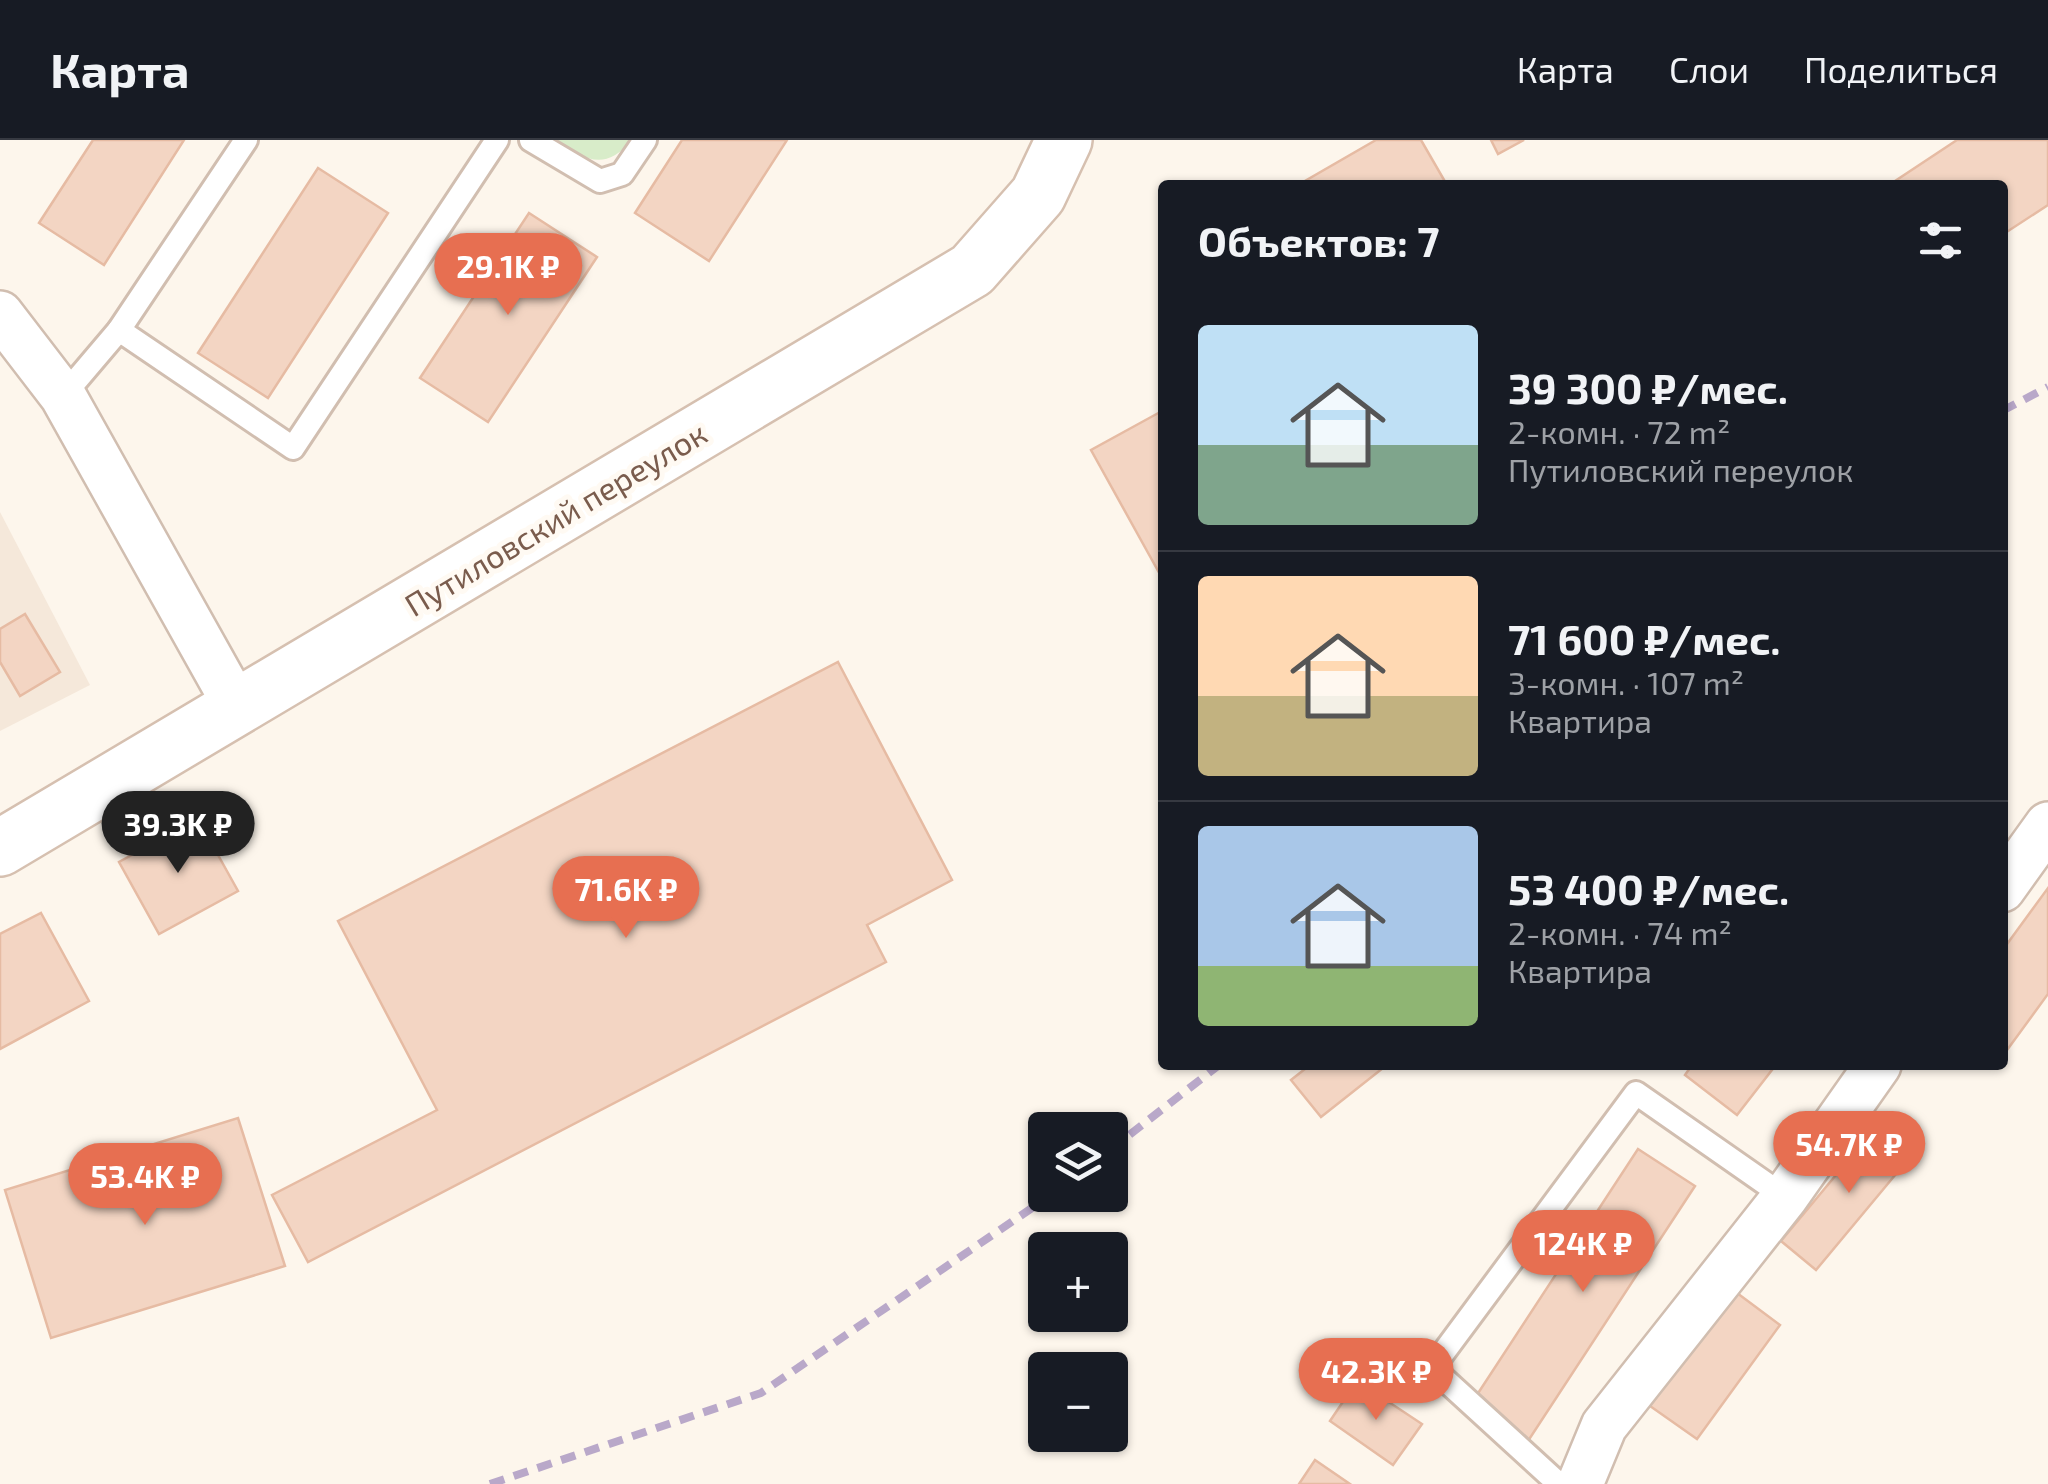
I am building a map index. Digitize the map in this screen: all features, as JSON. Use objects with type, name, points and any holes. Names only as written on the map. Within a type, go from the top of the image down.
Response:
[{"type":"main road","name":"Путиловский переулок","points":[[0,848],[972,270],[1038,196],[1064,140]]},
{"type":"street","points":[[0,314],[63,396],[237,707]]},
{"type":"street","points":[[2008,881],[2048,825]]},
{"type":"street","points":[[1580,1484],[1604,1426],[1785,1197],[1874,1070]]},
{"type":"lane","points":[[63,396],[119,330],[246,140]]},
{"type":"lane","points":[[119,330],[293,448],[498,140]]},
{"type":"lane","points":[[530,140],[600,181],[622,174],[645,140]]},
{"type":"lane","points":[[1559,1484],[1432,1368],[1636,1094],[1785,1197]]},
{"type":"shaded area","points":[[0,512],[90,685],[0,731]]},
{"type":"green space","points":[[555,140],[632,140],[603,160],[585,157]]},
{"type":"building","points":[[93,140],[184,140],[104,265],[39,223]]},
{"type":"building","points":[[682,140],[787,140],[709,261],[635,213]]},
{"type":"building","points":[[1376,140],[1421,140],[1444,180],[1307,180]]},
{"type":"building","points":[[1491,140],[1524,140],[1498,154]]},
{"type":"building","points":[[1957,140],[2048,140],[2048,205],[2008,231],[2008,180],[1897,180]]},
{"type":"building","points":[[318,168],[388,213],[268,398],[198,353]]},
{"type":"building","points":[[529,213],[597,257],[488,422],[420,378]]},
{"type":"building","points":[[1158,413],[1158,571],[1091,450]]},
{"type":"building","points":[[25,614],[60,672],[20,696],[0,662],[0,629]]},
{"type":"building","points":[[838,662],[952,880],[867,925],[886,962],[308,1262],[272,1195],[437,1110],[338,921]]},
{"type":"building","points":[[198,819],[238,891],[159,934],[119,862]]},
{"type":"building","points":[[2048,888],[2048,994],[2008,1049],[2008,943]]},
{"type":"building","points":[[41,913],[89,1001],[0,1049],[0,934]]},
{"type":"building","points":[[1304,1070],[1380,1070],[1321,1117],[1291,1080]]},
{"type":"building","points":[[1688,1070],[1772,1070],[1737,1115],[1685,1075]]},
{"type":"building","points":[[238,1118],[285,1266],[51,1338],[5,1190]]},
{"type":"building","points":[[1881,1121],[1916,1150],[1816,1270],[1781,1241]]},
{"type":"building","points":[[1638,1149],[1695,1186],[1528,1441],[1471,1404]]},
{"type":"building","points":[[1733,1290],[1780,1325],[1697,1439],[1650,1406]]},
{"type":"building","points":[[1357,1381],[1422,1424],[1393,1465],[1330,1421]]},
{"type":"building","points":[[1315,1460],[1350,1484],[1299,1484]]},
{"type":"railway","points":[[2008,408],[2048,387]]},
{"type":"railway","points":[[1128,1136],[1213,1070]]},
{"type":"railway","points":[[490,1484],[761,1393],[1028,1211]]}]
